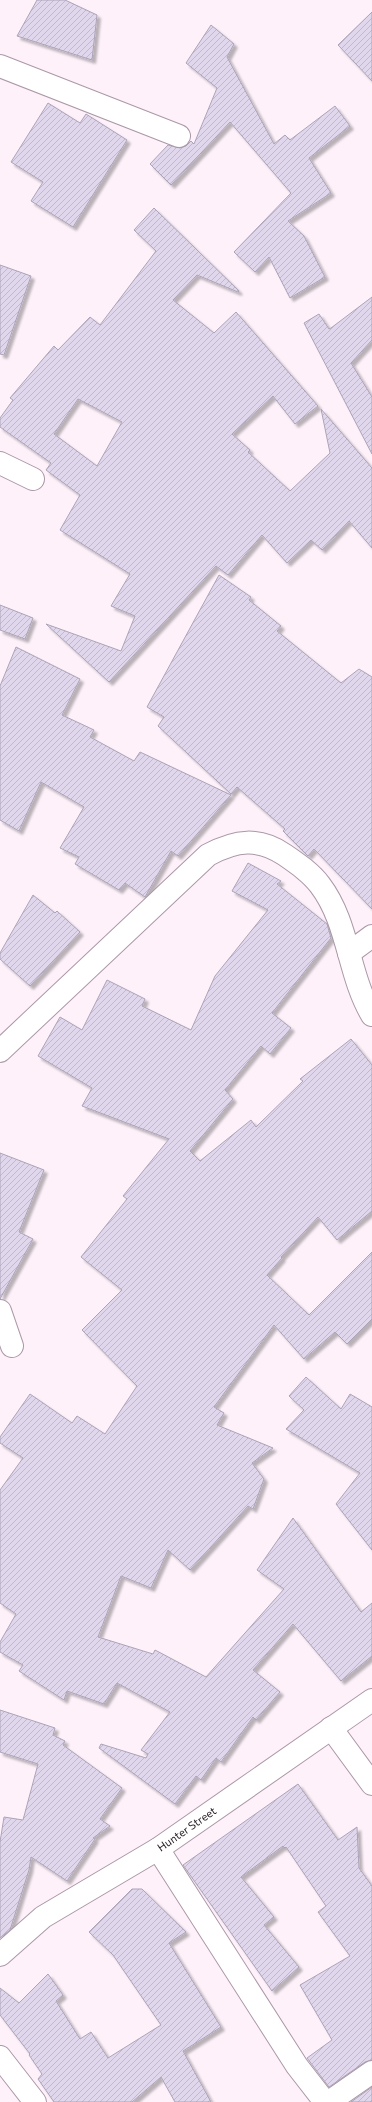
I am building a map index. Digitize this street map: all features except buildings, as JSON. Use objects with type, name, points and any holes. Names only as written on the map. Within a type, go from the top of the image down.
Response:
[{"type":"street","points":[[0,66],[179,136]]},
{"type":"street","points":[[0,463],[33,479]]},
{"type":"street","points":[[0,1051],[208,855],[225,846],[244,842],[259,843],[279,851],[301,866],[320,885],[333,907],[349,953],[355,980],[372,1015]]},
{"type":"street","points":[[349,953],[372,936]]},
{"type":"street","points":[[0,1311],[12,1346]]},
{"type":"street","name":"Hunter Street","points":[[0,1955],[44,1917],[158,1849],[372,1700]]},
{"type":"street","points":[[331,1728],[372,1784]]},
{"type":"street","points":[[158,1849],[297,2066],[325,2102]]},
{"type":"street","points":[[0,2057],[35,2102]]},
{"type":"street","points":[[329,2102],[372,2072]]}]
